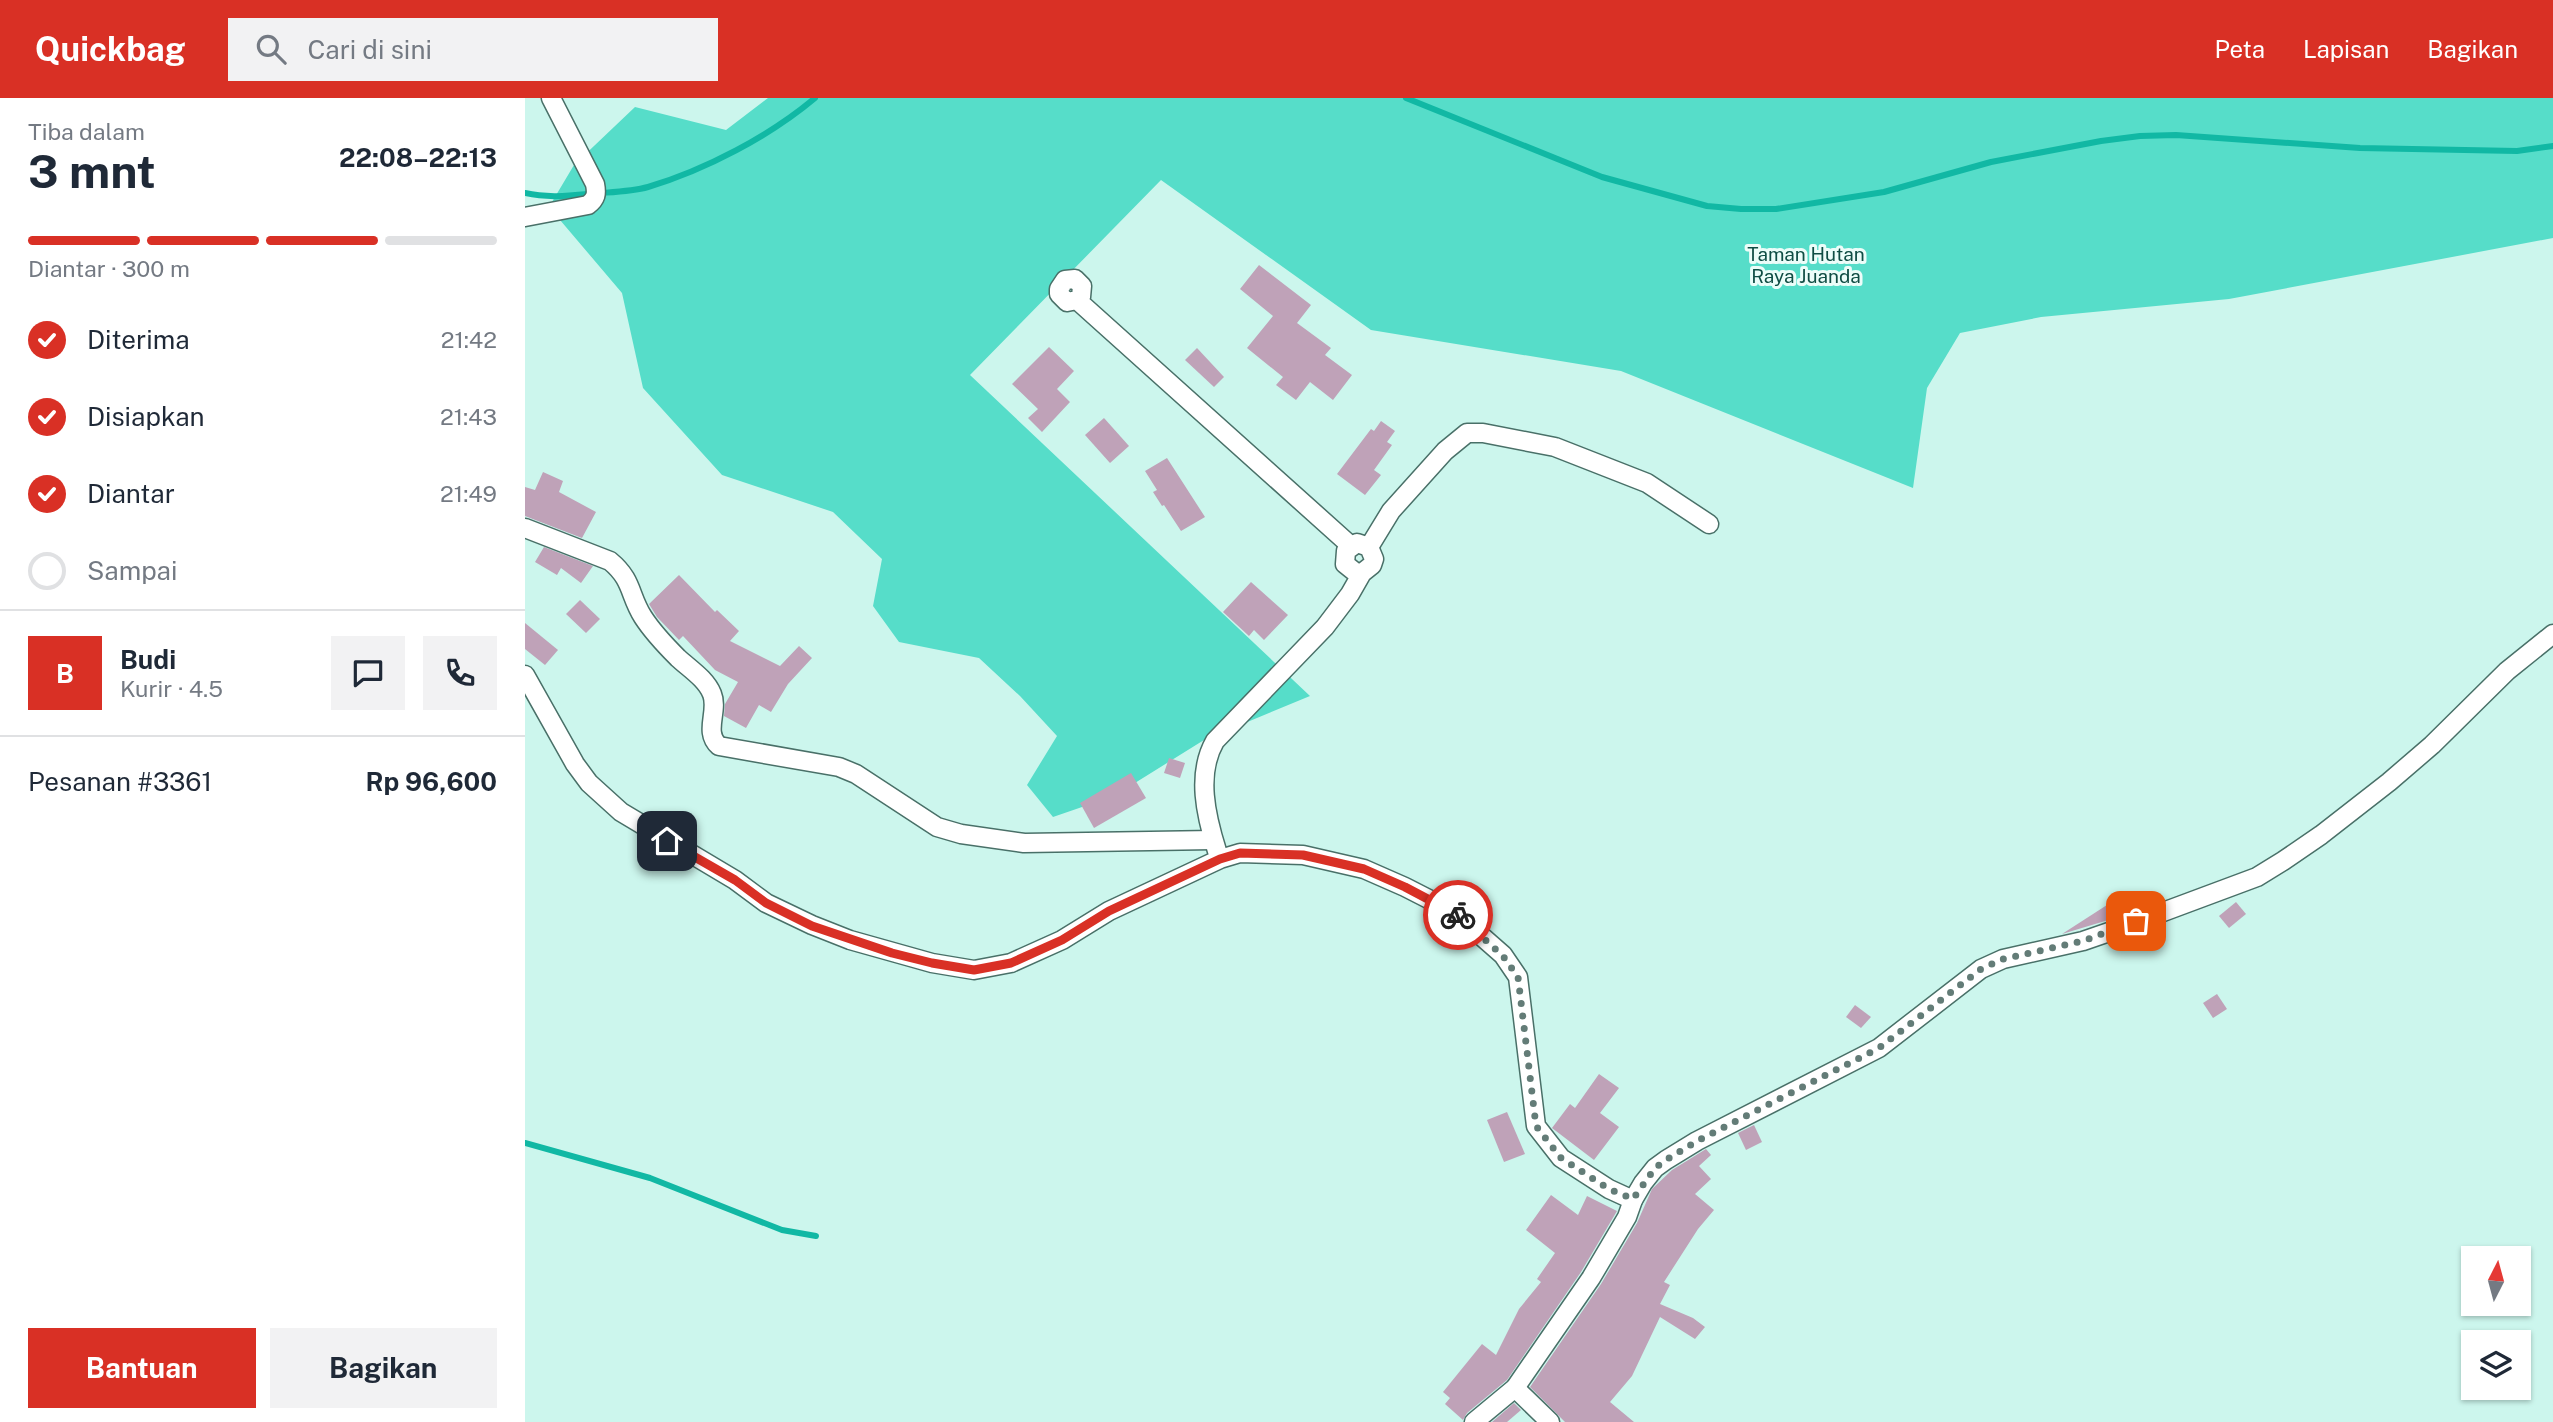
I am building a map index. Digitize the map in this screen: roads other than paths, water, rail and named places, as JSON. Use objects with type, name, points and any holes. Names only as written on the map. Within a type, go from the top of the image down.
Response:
[{"type":"street","points":[[525,216],[588,205],[596,192],[595,184],[551,98]]},
{"type":"street","points":[[1077,300],[1351,546]]},
{"type":"street","points":[[1369,547],[1391,511],[1445,451],[1467,433],[1483,433],[1555,447],[1647,483],[1709,524]]},
{"type":"street","points":[[525,528],[610,561],[620,569],[642,615],[712,693],[712,733],[719,746],[839,766],[856,774],[937,827],[961,834],[1024,844],[1213,840]]},
{"type":"street","points":[[1220,859],[1205,801],[1205,767],[1210,750],[1215,741],[1325,627],[1362,573],[1372,565],[1374,559],[1369,547],[1357,543],[1346,551],[1345,564],[1355,572],[1362,573]]},
{"type":"street","points":[[1474,1422],[1515,1388],[1591,1278],[1627,1217],[1633,1199],[1655,1168],[1697,1141],[1879,1048],[1981,969],[2003,959],[2083,941],[2257,877],[2321,835],[2389,782],[2432,745],[2507,671],[2553,634]]},
{"type":"street","points":[[525,675],[575,764],[589,783],[621,812],[735,880],[766,903],[812,926],[892,953],[932,963],[974,970],[1011,963],[1062,940],[1109,911],[1220,859],[1240,853],[1315,858],[1364,869],[1454,912],[1503,956],[1518,977],[1536,1126],[1561,1158],[1609,1189],[1633,1199]]},
{"type":"street","points":[[1515,1388],[1550,1422]]},
{"type":"waterway","points":[[525,193],[565,196],[627,191],[670,180],[736,150],[778,126],[815,98]]},
{"type":"waterway","points":[[1406,98],[1602,177],[1707,206],[1741,209],[1776,209],[1884,192],[1991,162],[2140,136],[2176,135],[2360,148],[2517,151],[2553,146]]},
{"type":"waterway","points":[[525,1143],[650,1178],[782,1230],[816,1236]]},
{"type":"park label","name":"Taman Hutan Raya Juanda","points":[[1806,265]]}]
